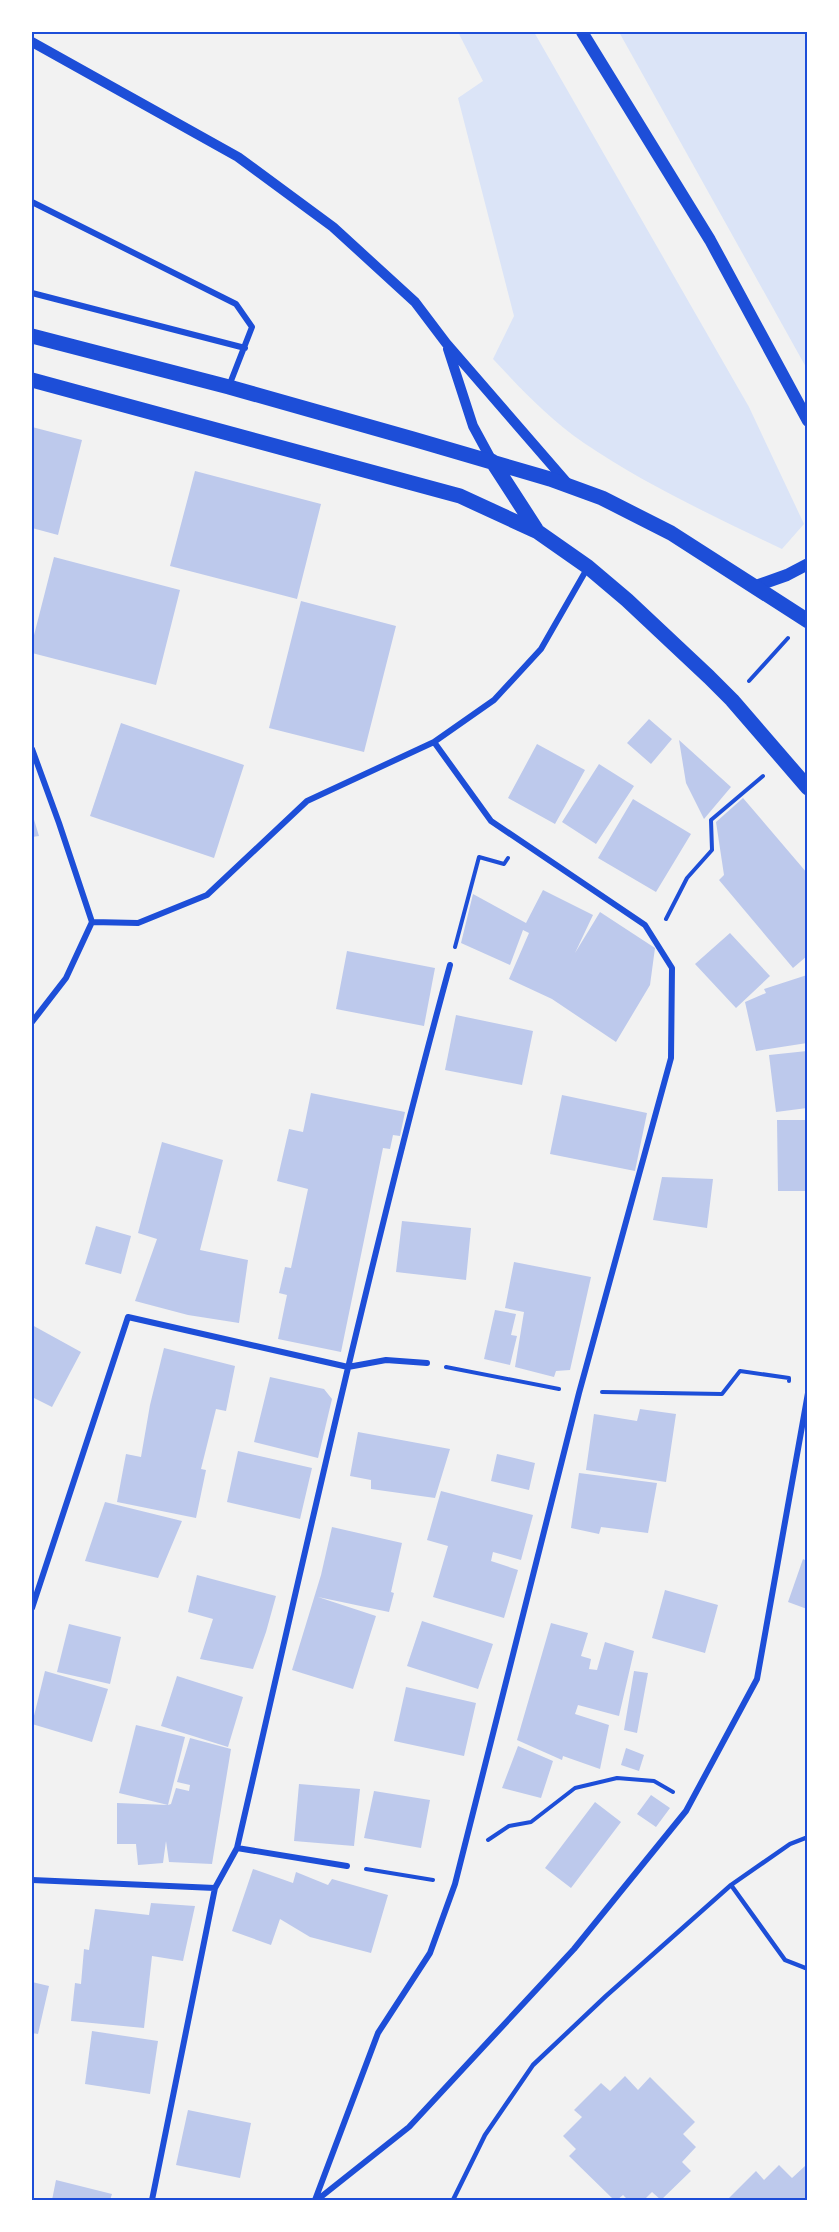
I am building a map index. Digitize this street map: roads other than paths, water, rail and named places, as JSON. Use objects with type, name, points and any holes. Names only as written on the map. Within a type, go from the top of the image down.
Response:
[{"type":"main road","points":[[582,32],[710,240],[807,421]]},
{"type":"main road","points":[[32,336],[229,387],[492,461],[572,487],[602,498],[671,533],[805,619]]},
{"type":"main road","points":[[32,380],[460,496],[538,532],[588,567],[627,600],[732,700],[807,788]]},
{"type":"main road","points":[[492,461],[538,532]]},
{"type":"main road","points":[[756,586],[787,575],[807,564]]},
{"type":"street","points":[[32,42],[238,158],[341,234],[415,302],[446,343],[572,487]]},
{"type":"street","points":[[32,202],[236,304],[252,327],[229,387]]},
{"type":"street","points":[[32,293],[244,348]]},
{"type":"street","points":[[446,343],[469,417],[492,461]]},
{"type":"street","points":[[92,922],[138,923],[207,895],[307,801],[434,742],[494,700],[541,649],[588,567]]},
{"type":"street","points":[[316,2200],[378,2033],[430,1953],[454,1884],[579,1393],[671,1058],[672,968],[645,925],[490,821],[434,742]]},
{"type":"street","points":[[32,749],[92,922],[66,978],[32,1022]]},
{"type":"street","points":[[152,2200],[215,1888],[237,1848],[348,1367],[411,1110],[450,966]]},
{"type":"street","points":[[32,1608],[128,1317],[348,1367],[386,1360],[427,1363]]},
{"type":"street","points":[[316,2200],[408,2127],[574,1949],[691,1803],[757,1679],[807,1393]]},
{"type":"street","points":[[237,1848],[347,1866]]},
{"type":"street","points":[[32,1880],[215,1888]]},
{"type":"lane","points":[[453,2200],[485,2135],[533,2065],[606,1996],[731,1885],[790,1844],[807,1837]]},
{"type":"lane","points":[[731,1885],[785,1960],[807,1970]]}]
